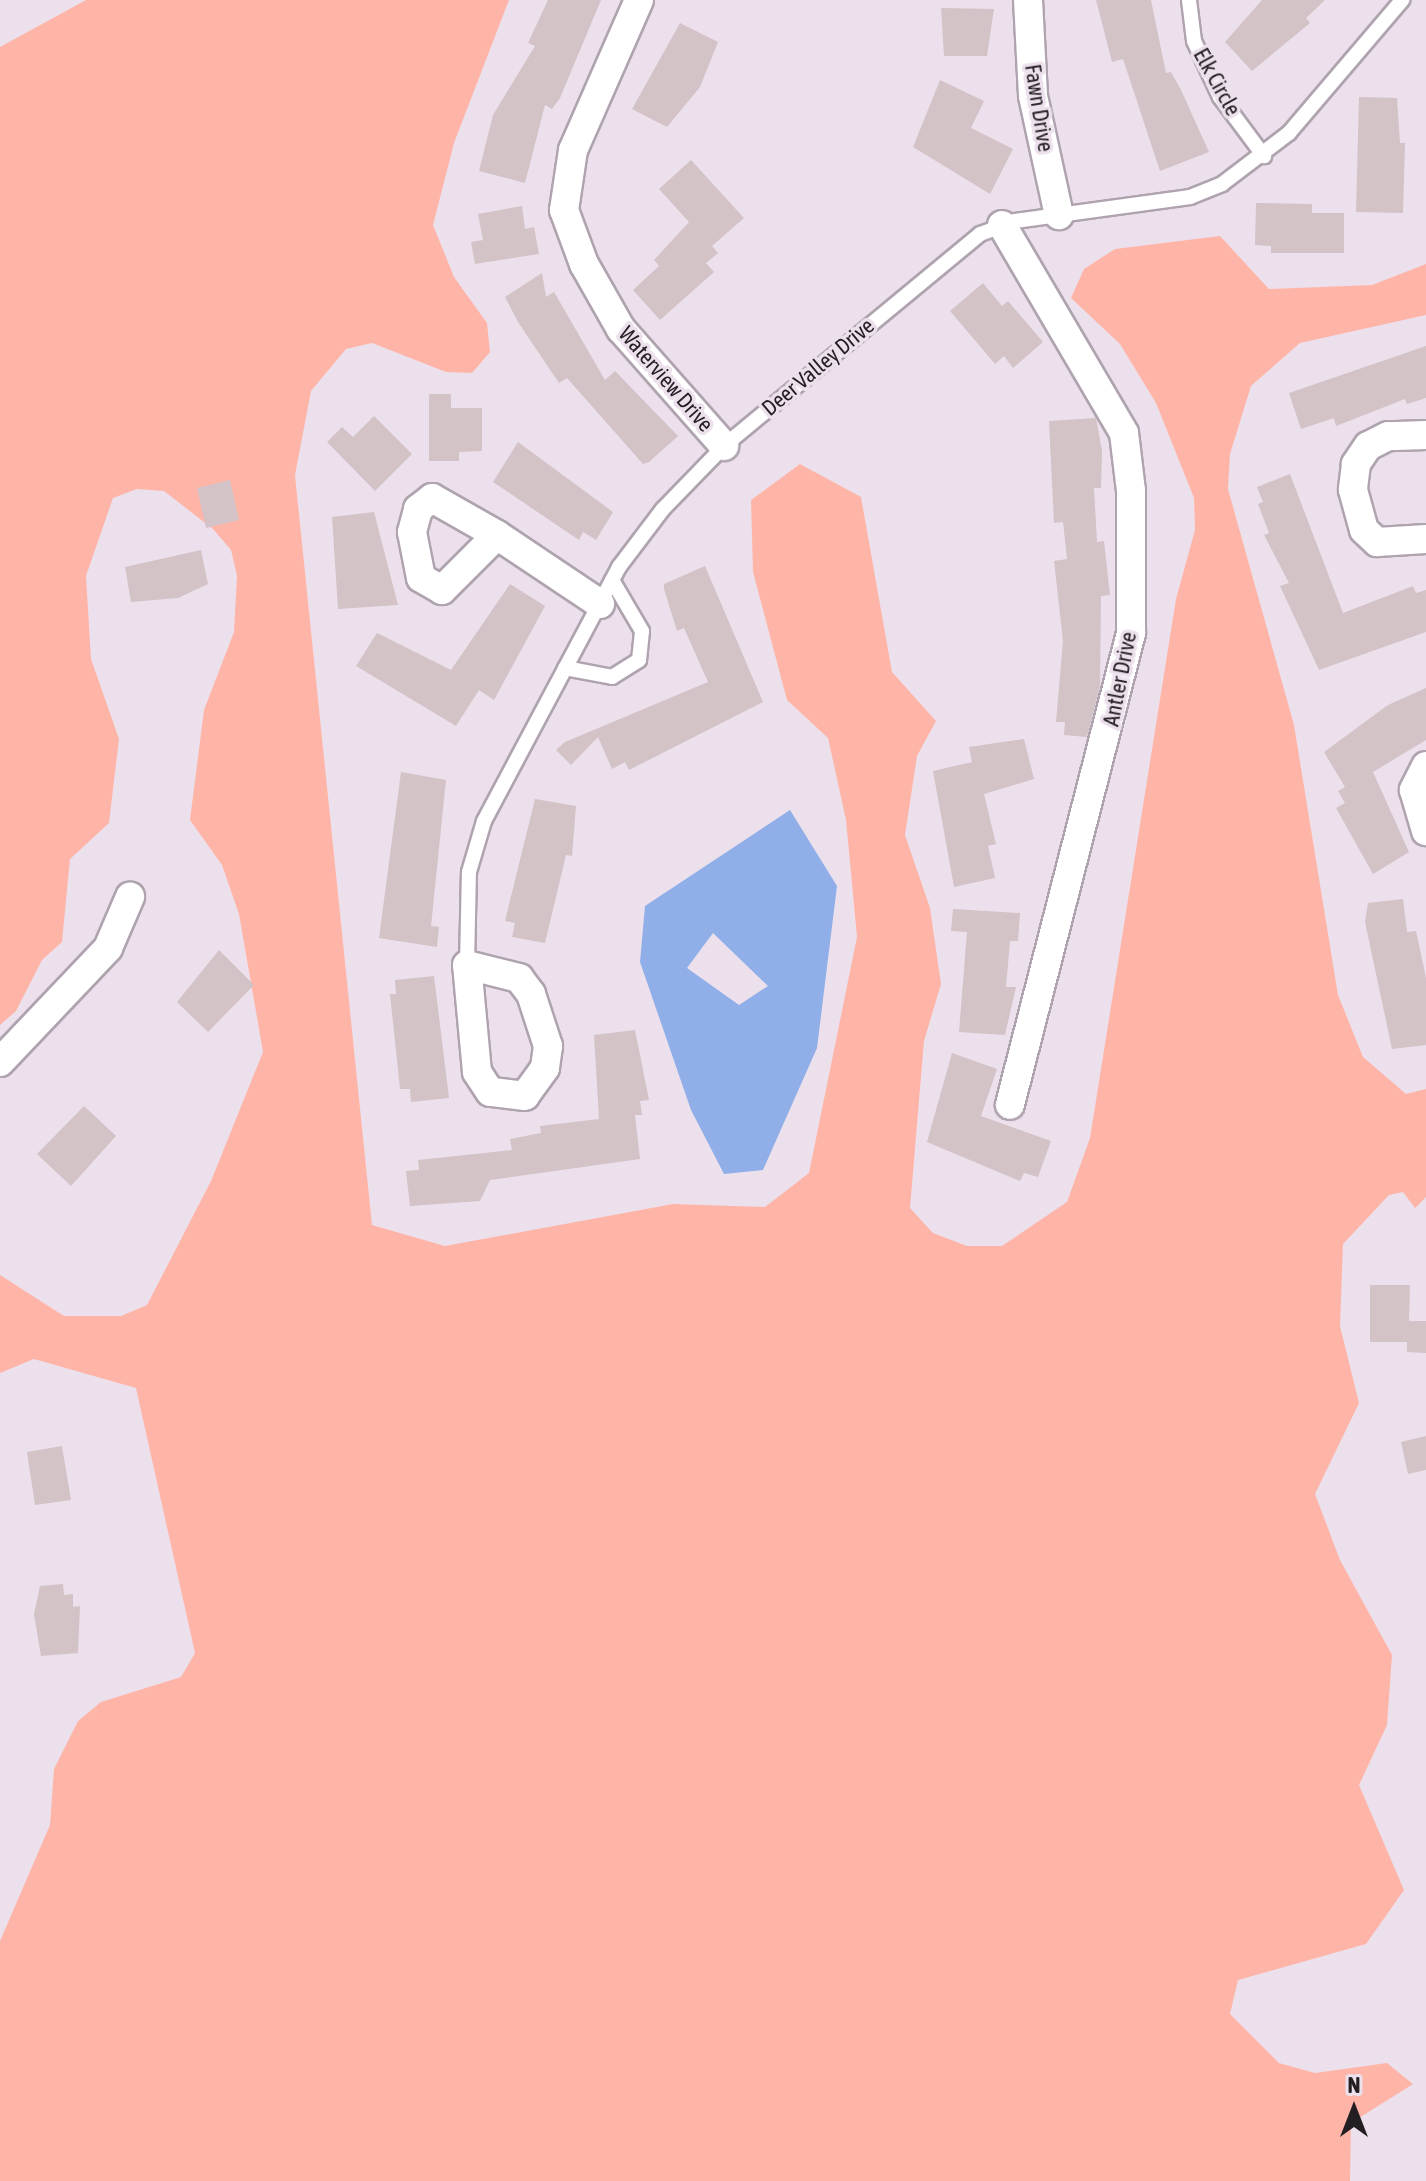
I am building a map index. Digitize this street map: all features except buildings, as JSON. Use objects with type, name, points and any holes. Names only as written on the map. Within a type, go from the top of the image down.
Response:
[{"type":"street","name":"Waterview Drive","points":[[639,0],[573,150],[564,210],[584,264],[621,329],[724,446]]},
{"type":"street","name":"Fawn Drive","points":[[1028,0],[1033,96],[1059,215]]},
{"type":"street","name":"Antler Drive","points":[[1002,225],[1124,433],[1131,491],[1131,633],[1010,1105]]},
{"type":"street","points":[[1426,435],[1388,436],[1368,446],[1356,464],[1353,490],[1364,530],[1377,542],[1426,539]]},
{"type":"street","points":[[497,535],[606,592]]},
{"type":"street","points":[[1426,766],[1414,790],[1426,831]]},
{"type":"street","points":[[0,1062],[108,948],[130,897]]},
{"type":"lane","points":[[1190,5],[1203,0]]},
{"type":"lane","name":"Deer Valley Drive","points":[[467,965],[469,872],[484,821],[606,592],[663,509],[724,446],[980,234],[1002,225],[1190,197],[1264,156],[1402,0]]},
{"type":"lane","name":"Elk Circle","points":[[1190,5],[1194,41],[1220,97],[1264,156]]},
{"type":"lane","points":[[565,668],[612,677],[639,660],[642,631],[606,592]]},
{"type":"shaded area","points":[[86,0],[509,0],[454,143],[433,225],[454,277],[487,323],[490,352],[472,373],[446,372],[372,343],[346,349],[311,391],[295,475],[372,1225],[445,1246],[673,1204],[765,1207],[809,1173],[857,937],[846,820],[828,738],[787,700],[753,572],[751,500],[800,464],[861,497],[892,672],[936,721],[917,756],[905,835],[930,908],[941,984],[924,1041],[910,1208],[933,1233],[967,1246],[1002,1246],[1067,1202],[1090,1138],[1176,599],[1195,530],[1194,498],[1156,403],[1120,344],[1071,298],[1084,269],[1115,249],[1220,236],[1269,289],[1372,285],[1426,264],[1426,315],[1300,343],[1251,386],[1230,454],[1228,489],[1294,725],[1338,995],[1363,1057],[1406,1094],[1426,1089],[1426,1197],[1415,1208],[1403,1192],[1389,1195],[1343,1244],[1340,1326],[1359,1403],[1315,1494],[1340,1560],[1392,1655],[1387,1725],[1359,1785],[1404,1890],[1366,1944],[1238,1980],[1230,2014],[1279,2063],[1315,2073],[1387,2063],[1413,2084],[1351,2123],[1350,2181],[0,2181],[0,1941],[50,1825],[54,1769],[78,1721],[101,1702],[181,1677],[195,1653],[136,1388],[34,1359],[0,1373],[0,1275],[64,1316],[121,1316],[147,1305],[211,1181],[263,1052],[239,914],[222,865],[190,820],[204,710],[234,632],[237,576],[231,550],[213,529],[164,491],[137,489],[113,498],[86,576],[91,659],[119,739],[109,823],[70,859],[62,942],[42,960],[16,1011],[0,1025],[0,47]]},
{"type":"water","points":[[790,810],[837,886],[817,1048],[763,1170],[724,1174],[691,1110],[640,962],[645,906]],"holes":[[[713,933],[768,986],[739,1005],[687,968]]]}]
